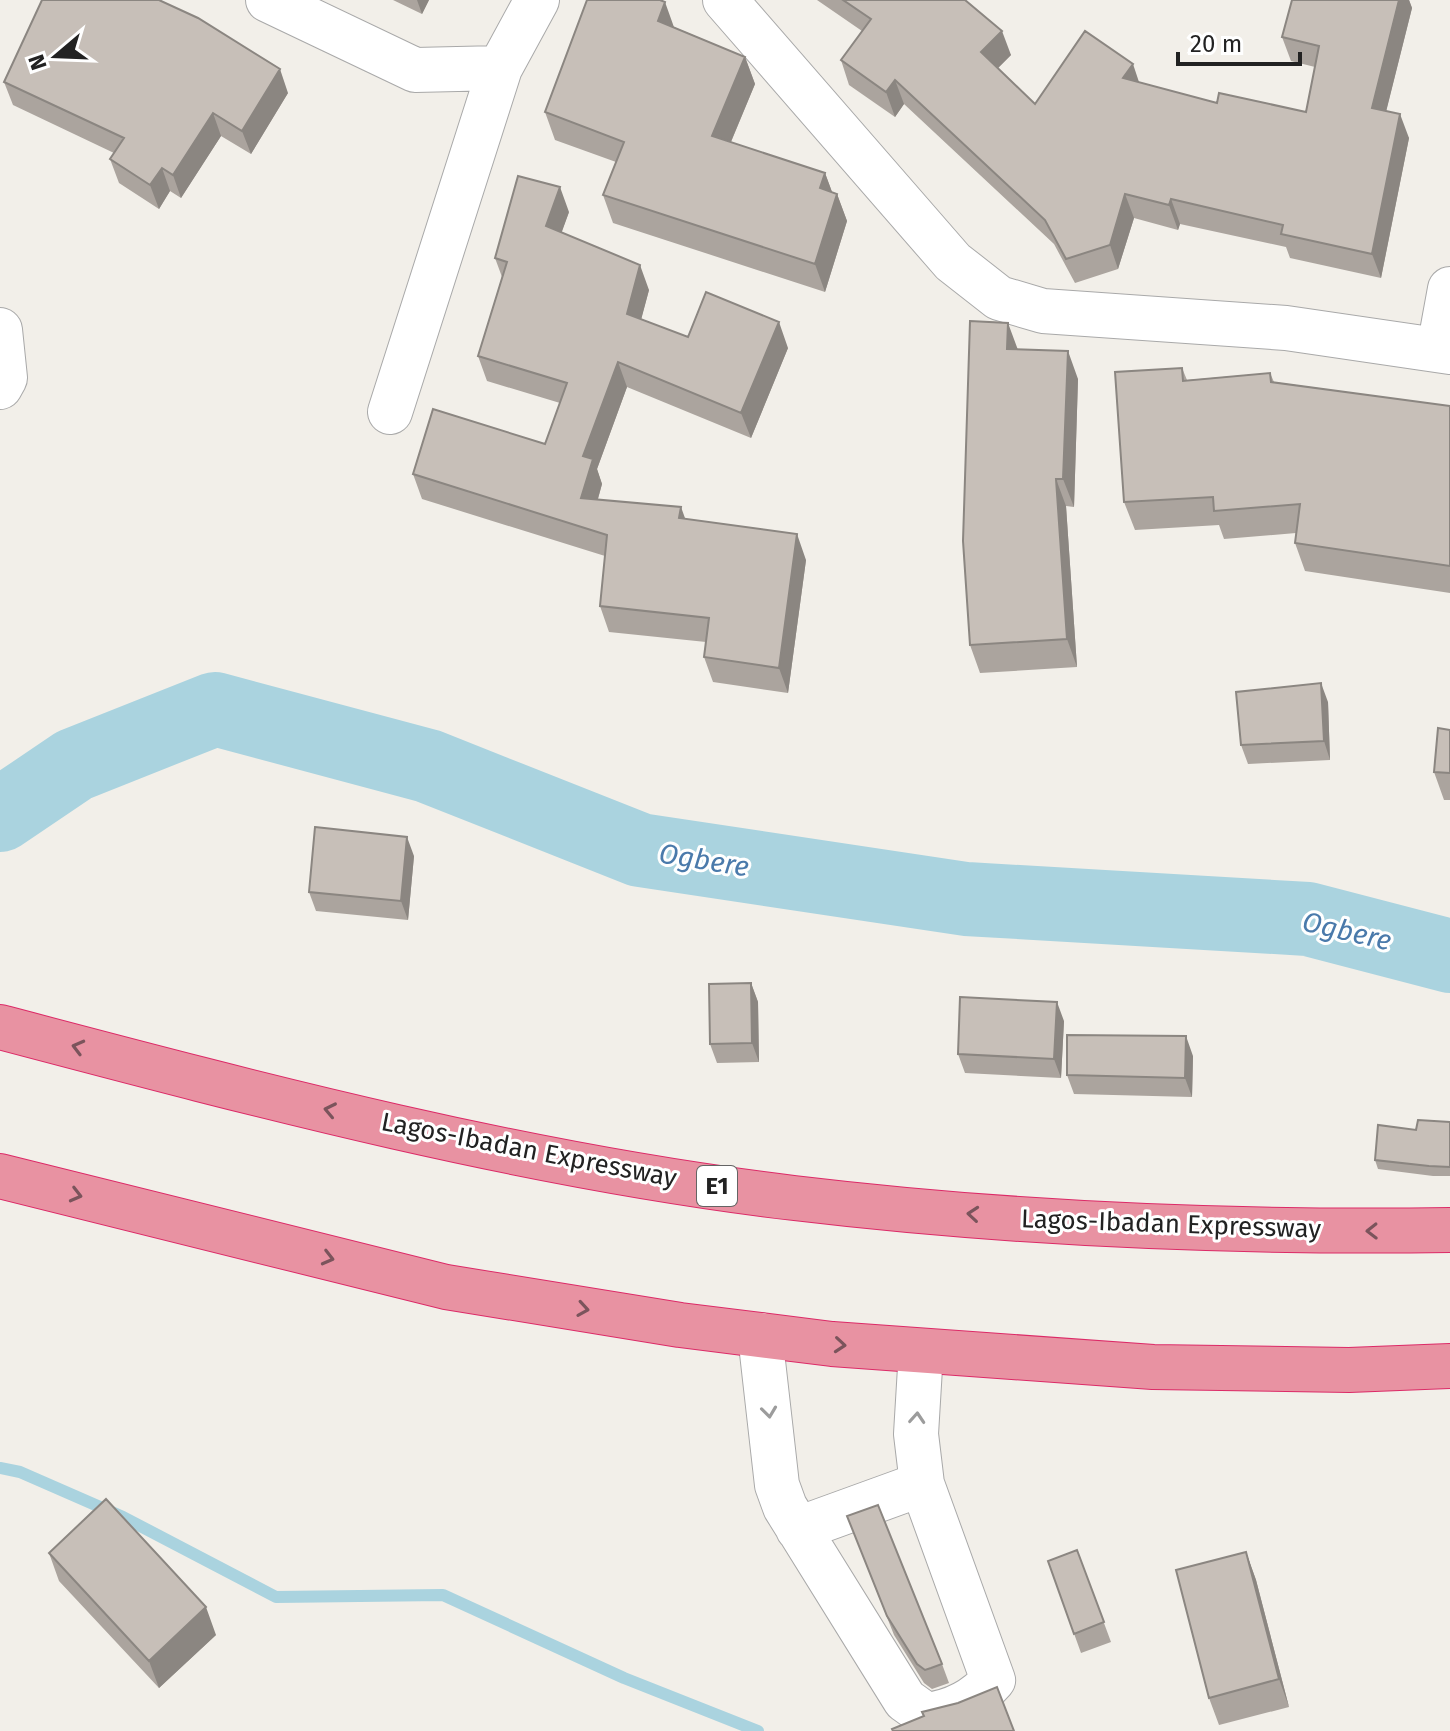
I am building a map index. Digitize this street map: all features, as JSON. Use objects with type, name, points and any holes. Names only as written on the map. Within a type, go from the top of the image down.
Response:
[{"type":"highway","name":"Lagos-Ibadan Expressway","points":[[0,1027],[303,1105],[552,1159],[792,1198],[1034,1220],[1285,1232],[1450,1230]]},
{"type":"highway","points":[[0,1176],[446,1287],[760,1335],[921,1351],[1153,1367],[1349,1370],[1450,1366]]},
{"type":"street","points":[[268,0],[415,70],[500,68]]},
{"type":"street","points":[[390,412],[500,68],[537,0]]},
{"type":"street","points":[[725,0],[953,262],[999,298],[1043,311],[1286,328],[1445,351],[1450,289]]},
{"type":"street","points":[[0,330],[5,378],[0,387]]},
{"type":"street","points":[[760,1335],[777,1485],[798,1529],[905,1700],[926,1715],[941,1713],[983,1692],[993,1680],[922,1484],[916,1434],[921,1351]]},
{"type":"street","points":[[798,1529],[922,1484]]},
{"type":"building","points":[[42,0],[159,0],[198,18],[280,69],[242,131],[213,113],[173,175],[162,168],[150,185],[110,159],[124,138],[4,82]]},
{"type":"building","points":[[587,0],[660,0],[665,2],[658,21],[745,57],[712,136],[825,173],[820,188],[837,194],[815,264],[603,195],[624,142],[545,112]]},
{"type":"building","points":[[843,0],[965,0],[1002,31],[981,52],[1035,104],[1085,31],[1133,64],[1123,78],[1217,103],[1219,93],[1306,112],[1319,46],[1282,37],[1292,0],[1399,0],[1372,108],[1400,114],[1372,254],[1281,234],[1283,225],[1171,199],[1169,205],[1125,194],[1110,245],[1066,259],[1045,220],[895,80],[886,92],[841,60],[871,19]]},
{"type":"building","points":[[518,176],[560,187],[546,226],[640,265],[627,314],[688,337],[706,292],[779,322],[741,413],[618,362],[583,456],[593,459],[581,498],[681,507],[679,518],[797,534],[779,668],[704,657],[709,618],[600,606],[607,535],[413,474],[433,409],[545,444],[567,383],[478,356],[507,262],[495,258]]},
{"type":"building","points":[[970,321],[1008,323],[1007,349],[1068,351],[1063,479],[1056,479],[1067,639],[970,645],[963,541]]},
{"type":"building","points":[[1182,368],[1183,381],[1270,373],[1271,382],[1450,406],[1450,566],[1295,543],[1300,504],[1214,511],[1213,497],[1124,502],[1115,372]]},
{"type":"building","points":[[1321,683],[1324,741],[1241,745],[1236,692]]},
{"type":"building","points":[[1438,728],[1450,730],[1450,773],[1434,772]]},
{"type":"building","points":[[315,827],[407,837],[401,901],[309,892]]},
{"type":"building","points":[[751,983],[752,1043],[710,1044],[709,984]]},
{"type":"building","points":[[960,997],[1057,1002],[1054,1059],[958,1054]]},
{"type":"building","points":[[1067,1035],[1186,1036],[1185,1078],[1067,1075]]},
{"type":"building","points":[[1418,1120],[1450,1122],[1450,1167],[1375,1160],[1378,1125],[1416,1130]]},
{"type":"building","points":[[106,1499],[206,1607],[149,1661],[49,1553]]},
{"type":"building","points":[[878,1505],[942,1664],[925,1670],[917,1664],[887,1616],[847,1516]]},
{"type":"building","points":[[1077,1550],[1104,1622],[1074,1634],[1048,1561]]},
{"type":"building","points":[[1246,1552],[1279,1679],[1209,1698],[1176,1570]]},
{"type":"building","points":[[997,1687],[1014,1731],[892,1729],[924,1716],[922,1712],[958,1703]]},
{"type":"waterway","name":"Ogbere","points":[[0,815],[74,765],[215,709],[428,766],[640,850],[966,899],[1308,919],[1450,956]]},
{"type":"waterway","points":[[0,1468],[20,1472],[123,1517],[276,1597],[443,1595],[624,1678],[758,1731]]}]
